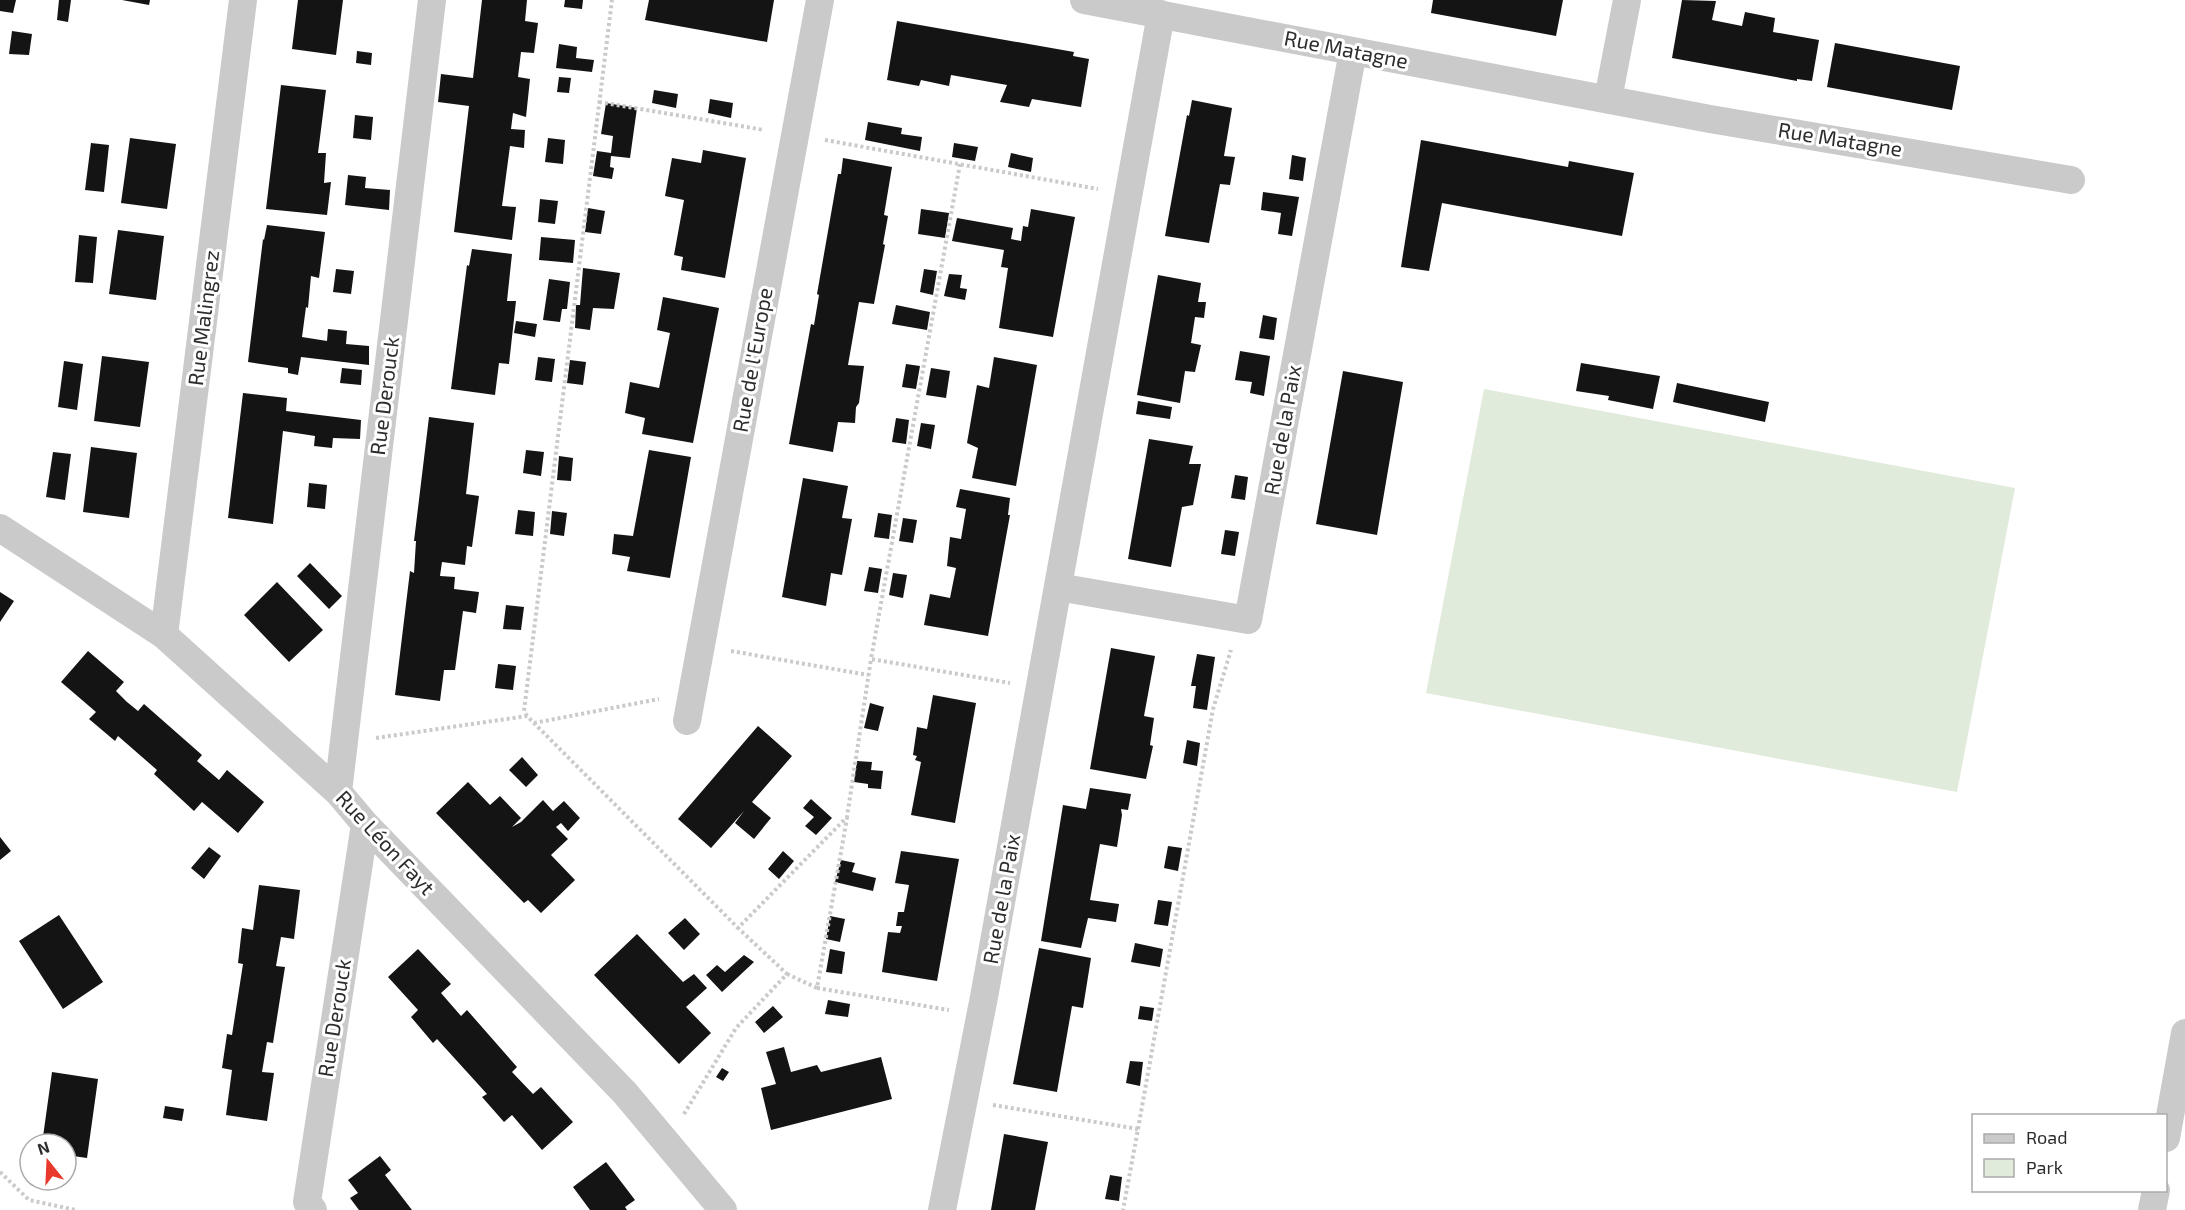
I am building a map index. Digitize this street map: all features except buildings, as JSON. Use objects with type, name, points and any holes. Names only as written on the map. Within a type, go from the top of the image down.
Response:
[{"type":"street","name":"Rue Malingrez","points":[[164,635],[243,0]]},
{"type":"street","name":"Rue Derouck","points":[[338,792],[432,0]]},
{"type":"street","name":"Rue de l'Europe","points":[[687,721],[820,0]]},
{"type":"street","name":"Rue Matagne","points":[[1084,0],[1710,119],[2071,180]]},
{"type":"street","points":[[1608,99],[1627,0]]},
{"type":"street","name":"Rue de la Paix","points":[[942,1210],[981,1016],[1161,14]]},
{"type":"street","name":"Rue de la Paix","points":[[1240,618],[1248,620],[1353,51]]},
{"type":"street","name":"Rue Léon Fayt","points":[[0,528],[164,635],[338,792],[365,824],[625,1093],[723,1210]]},
{"type":"street","points":[[1058,587],[1240,618]]},
{"type":"street","name":"Rue Derouck","points":[[304,1207],[365,824]]},
{"type":"street","points":[[2167,1132],[2185,1033]]},
{"type":"street","points":[[2152,1210],[2156,1192]]},
{"type":"path","points":[[612,0],[524,711],[533,723],[787,974],[817,988],[981,1016]]},
{"type":"path","points":[[599,102],[1129,194]]},
{"type":"path","points":[[817,988],[847,818],[868,675],[960,164]]},
{"type":"path","points":[[1123,1210],[1213,709],[1240,618]]},
{"type":"path","points":[[701,646],[868,675]]},
{"type":"path","points":[[871,659],[1040,688]]},
{"type":"path","points":[[533,723],[693,692]]},
{"type":"path","points":[[344,742],[527,716]]},
{"type":"path","points":[[738,928],[847,818]]},
{"type":"path","points":[[666,1142],[736,1028],[787,974]]},
{"type":"path","points":[[964,1100],[1138,1129]]},
{"type":"path","points":[[0,1172],[29,1200],[76,1210]]},
{"type":"green space","points":[[1484,389],[2015,488],[1957,792],[1426,693]]}]
